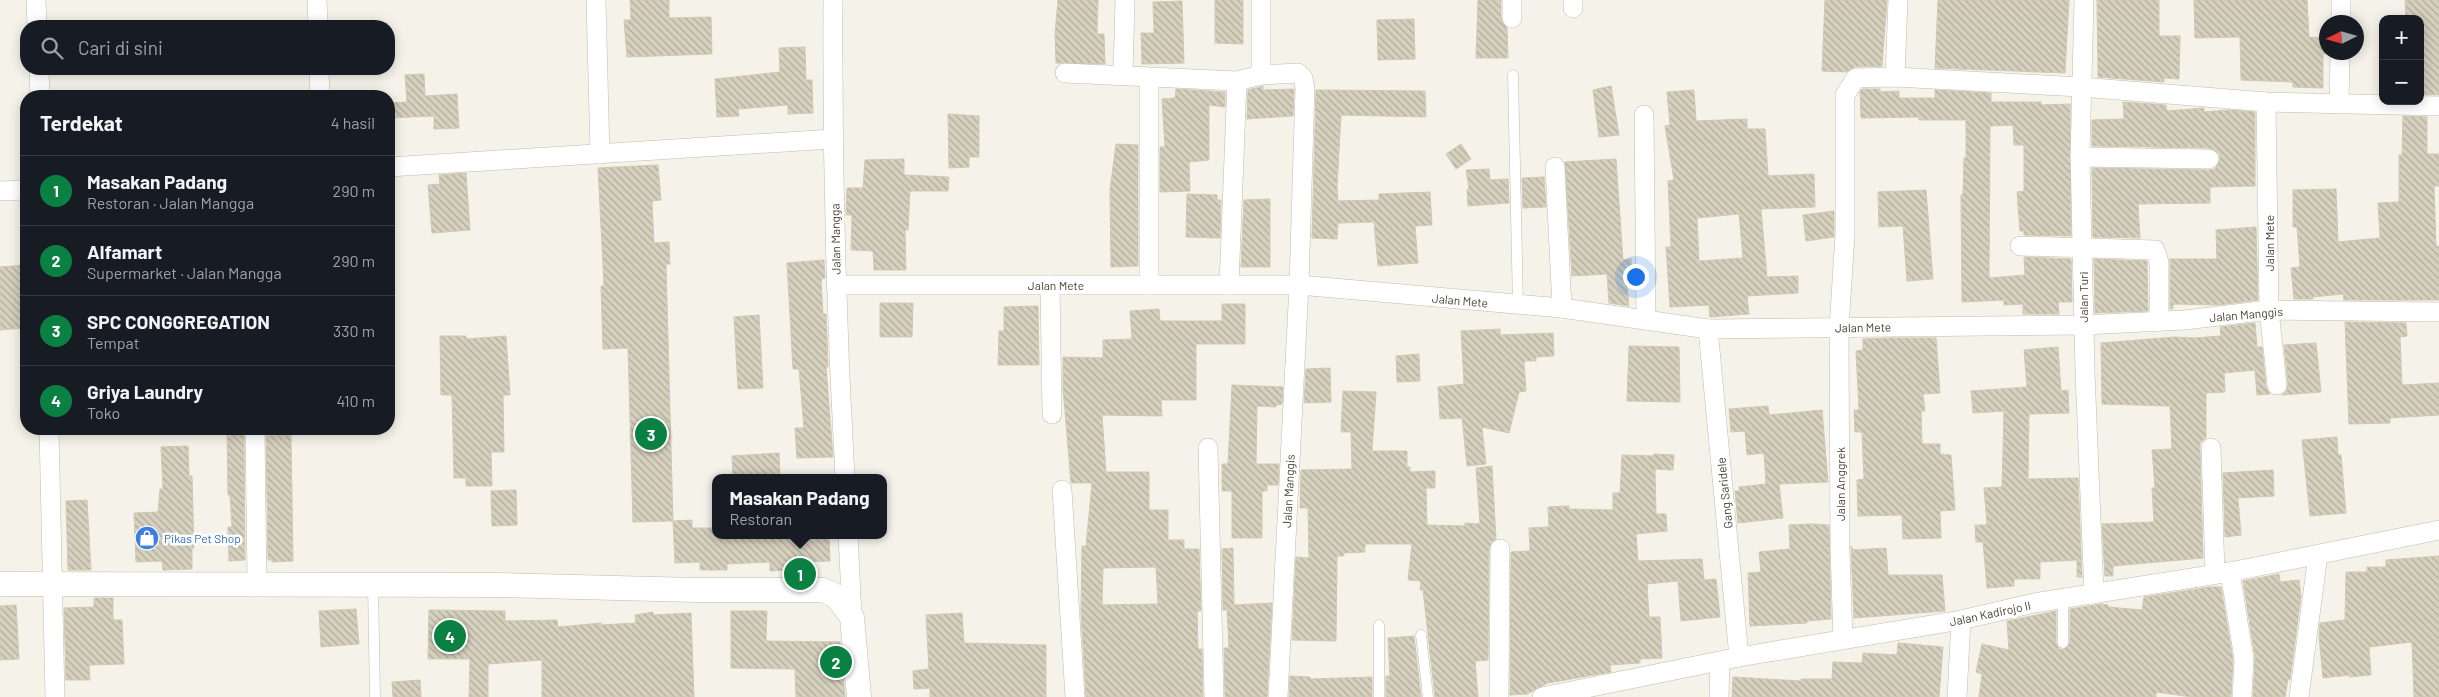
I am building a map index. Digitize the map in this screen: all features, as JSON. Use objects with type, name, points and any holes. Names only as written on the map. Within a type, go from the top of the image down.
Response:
[{"type":"street","points":[[36,0],[37,20]]},
{"type":"street","points":[[317,0],[318,20]]},
{"type":"street","points":[[596,0],[600,154]]},
{"type":"street","name":"Jalan Mangga","points":[[833,0],[836,285],[845,474]]},
{"type":"street","points":[[1123,75],[1125,0]]},
{"type":"street","points":[[1065,73],[1149,78],[1238,80],[1261,75],[1261,0]]},
{"type":"street","points":[[1898,0],[1895,77],[2081,88],[2266,102],[2439,106]]},
{"type":"street","name":"Jalan Turi","points":[[2084,0],[2080,157],[2083,324],[2094,594]]},
{"type":"street","points":[[2340,15],[2341,0]]},
{"type":"street","points":[[2339,104],[2340,60]]},
{"type":"street","name":"Jalan Manggis","points":[[1261,75],[1298,73],[1303,78],[1305,88],[1299,286],[1278,697]]},
{"type":"street","points":[[39,75],[40,90]]},
{"type":"street","points":[[319,75],[320,90]]},
{"type":"street","name":"Jalan Anggrek","points":[[1843,639],[1840,550],[1839,328],[1845,235],[1845,95],[1849,86],[1856,78],[1895,77]]},
{"type":"street","points":[[1149,78],[1149,286]]},
{"type":"street","points":[[1229,286],[1238,80]]},
{"type":"street","name":"Jalan Mete","points":[[2266,102],[2269,310],[2277,385]]},
{"type":"street","points":[[1644,115],[1646,320]]},
{"type":"street","points":[[395,167],[833,139]]},
{"type":"street","points":[[2080,157],[2209,159]]},
{"type":"street","points":[[1556,167],[1562,308]]},
{"type":"street","points":[[0,191],[20,190]]},
{"type":"street","points":[[2020,246],[2155,250],[2159,262],[2159,321]]},
{"type":"street","name":"Jalan Mete","points":[[836,285],[1299,286],[1562,308],[1708,329],[2083,324]]},
{"type":"street","points":[[1050,285],[1052,414]]},
{"type":"street","name":"Jalan Manggis","points":[[2083,324],[2159,321],[2269,310],[2439,312]]},
{"type":"street","name":"Gang Saridele","points":[[1708,329],[1739,657]]},
{"type":"street","points":[[49,435],[55,697]]},
{"type":"street","points":[[255,435],[257,584]]},
{"type":"street","points":[[1208,448],[1214,697]]},
{"type":"street","points":[[2211,448],[2222,573],[2244,659],[2242,697]]},
{"type":"street","points":[[1062,490],[1074,697]]},
{"type":"street","name":"Jalan Kadirojo II","points":[[1542,697],[1579,694],[1739,657],[1961,620],[2063,599],[2222,573],[2439,530]]},
{"type":"street","points":[[848,539],[852,617],[859,697]]},
{"type":"street","points":[[1499,697],[1500,549]]},
{"type":"street","points":[[2299,697],[2318,555]]},
{"type":"street","points":[[0,584],[373,584],[822,590],[836,596],[852,617]]},
{"type":"street","points":[[1957,697],[1961,620]]},
{"type":"street","points":[[1719,697],[1720,662]]},
{"type":"lane","points":[[1513,75],[1518,305]]},
{"type":"lane","points":[[373,584],[375,697]]},
{"type":"lane","points":[[2063,599],[2063,643]]},
{"type":"lane","points":[[1379,625],[1379,697]]},
{"type":"lane","points":[[1421,635],[1428,697]]},
{"type":"building","points":[[630,0],[669,0],[669,18],[711,17],[712,54],[627,57],[624,20],[631,20]]},
{"type":"building","points":[[1058,0],[1098,0],[1097,34],[1104,34],[1105,64],[1056,63],[1055,33]]},
{"type":"building","points":[[1215,0],[1243,0],[1243,44],[1215,43]]},
{"type":"building","points":[[1478,0],[1501,0],[1501,18],[1507,28],[1508,58],[1476,58]]},
{"type":"building","points":[[1825,0],[1887,0],[1882,66],[1855,67],[1846,72],[1822,71]]},
{"type":"building","points":[[1938,0],[2069,0],[2065,73],[1935,68]]},
{"type":"building","points":[[2097,0],[2159,0],[2159,36],[2180,36],[2179,79],[2164,78],[2164,82],[2098,77]]},
{"type":"building","points":[[2194,0],[2307,0],[2309,37],[2319,38],[2319,60],[2323,60],[2323,88],[2293,87],[2293,82],[2241,80],[2240,37],[2195,38]]},
{"type":"building","points":[[2405,0],[2439,0],[2439,95],[2424,94],[2424,15],[2406,15]]},
{"type":"building","points":[[1182,1],[1184,63],[1142,64],[1141,33],[1154,33],[1153,2]]},
{"type":"building","points":[[1414,19],[1415,59],[1378,60],[1377,20]]},
{"type":"building","points":[[805,47],[806,80],[812,80],[813,113],[788,114],[788,105],[738,109],[739,116],[717,117],[715,79],[780,72],[779,48]]},
{"type":"building","points":[[424,74],[425,96],[457,94],[459,128],[434,129],[434,116],[395,118],[395,103],[407,102],[405,75]]},
{"type":"building","points":[[1263,86],[1263,90],[1294,89],[1293,116],[1247,119],[1248,90]]},
{"type":"building","points":[[1611,86],[1619,135],[1599,137],[1593,90]]},
{"type":"building","points":[[1176,89],[1225,92],[1225,107],[1209,105],[1209,160],[1189,162],[1190,191],[1160,192],[1160,147],[1165,147],[1162,99],[1175,98]]},
{"type":"building","points":[[1862,89],[1880,89],[1880,92],[1899,91],[1899,98],[1935,98],[1935,90],[1991,93],[1991,102],[2041,102],[2041,105],[2070,104],[2071,236],[2024,235],[2024,231],[2020,231],[2017,192],[2024,191],[2024,145],[2014,145],[2013,125],[1990,126],[1989,278],[2025,275],[2024,257],[2071,259],[2072,302],[2058,302],[2059,314],[2023,314],[2023,304],[2004,305],[2004,300],[1962,302],[1961,195],[1963,194],[1964,158],[1966,158],[1966,120],[1919,120],[1919,117],[1861,118],[1860,92]]},
{"type":"building","points":[[1316,90],[1425,91],[1426,117],[1341,115],[1337,187],[1338,201],[1379,200],[1379,194],[1430,192],[1432,225],[1415,226],[1418,263],[1378,266],[1374,222],[1338,223],[1337,239],[1312,238]]},
{"type":"building","points":[[1694,90],[1696,121],[1747,119],[1747,129],[1765,129],[1768,176],[1814,174],[1815,207],[1761,209],[1767,277],[1798,276],[1798,293],[1747,296],[1749,314],[1710,317],[1709,305],[1670,307],[1666,247],[1671,247],[1668,181],[1674,180],[1665,126],[1670,125],[1667,92]],"holes":[[[1739,214],[1743,258],[1699,261],[1697,218]]]},
{"type":"building","points":[[2123,102],[2166,105],[2167,111],[2204,108],[2204,112],[2229,110],[2255,112],[2255,186],[2210,187],[2210,203],[2138,204],[2140,238],[2093,237],[2092,168],[2209,170],[2215,169],[2220,160],[2219,153],[2209,148],[2092,146],[2092,120],[2124,119]]},
{"type":"building","points":[[948,114],[979,116],[979,157],[969,157],[969,167],[949,168]]},
{"type":"building","points":[[2403,116],[2427,117],[2427,154],[2439,154],[2439,186],[2434,186],[2436,246],[2439,246],[2439,300],[2344,300],[2343,294],[2312,297],[2313,299],[2294,299],[2291,268],[2300,267],[2297,227],[2293,227],[2293,190],[2336,189],[2338,242],[2380,238],[2378,203],[2399,202],[2399,155],[2402,155]]},
{"type":"building","points":[[1116,144],[1138,145],[1138,266],[1111,267],[1110,190]]},
{"type":"building","points":[[1461,144],[1471,159],[1456,169],[1446,154]]},
{"type":"building","points":[[904,159],[904,175],[949,177],[948,191],[910,191],[908,230],[905,230],[906,270],[874,270],[873,251],[851,250],[852,215],[846,215],[847,188],[863,188],[865,160]]},
{"type":"building","points":[[1616,159],[1623,260],[1631,259],[1632,278],[1626,278],[1629,306],[1609,303],[1607,274],[1572,276],[1565,162]]},
{"type":"building","points":[[658,165],[661,200],[652,201],[654,243],[669,242],[670,264],[666,264],[673,521],[633,522],[628,348],[603,349],[601,286],[604,286],[598,168]]},
{"type":"building","points":[[1489,169],[1490,180],[1508,179],[1509,203],[1468,206],[1467,190],[1469,189],[1466,170]]},
{"type":"building","points":[[466,173],[470,230],[432,233],[428,185],[440,184],[439,175]]},
{"type":"building","points":[[1544,177],[1546,207],[1523,208],[1522,178]]},
{"type":"building","points":[[1926,190],[1933,279],[1907,281],[1903,226],[1879,227],[1878,192]]},
{"type":"building","points":[[1187,194],[1217,195],[1217,200],[1221,200],[1220,238],[1186,237]]},
{"type":"building","points":[[1270,199],[1270,267],[1241,267],[1244,200]]},
{"type":"building","points":[[1834,211],[1834,237],[1806,241],[1803,215]]},
{"type":"building","points":[[2256,227],[2258,300],[2218,305],[2173,304],[2173,309],[2170,309],[2170,259],[2217,259],[2216,230]]},
{"type":"building","points":[[2094,259],[2147,261],[2148,311],[2095,313]]},
{"type":"building","points":[[824,260],[825,278],[821,279],[823,314],[826,314],[828,367],[826,367],[833,457],[797,458],[795,428],[804,428],[799,369],[793,369],[787,263]]},
{"type":"building","points":[[20,265],[20,328],[0,330],[0,267]]},
{"type":"building","points":[[880,303],[913,303],[912,337],[880,337]]},
{"type":"building","points":[[1222,304],[1245,304],[1245,344],[1196,344],[1196,400],[1161,400],[1162,416],[1102,415],[1106,472],[1149,472],[1149,510],[1168,510],[1168,540],[1184,540],[1184,549],[1199,549],[1201,611],[1197,611],[1198,649],[1202,649],[1203,697],[1086,697],[1081,613],[1082,546],[1086,546],[1092,483],[1071,483],[1063,388],[1063,357],[1103,358],[1103,340],[1132,339],[1130,311],[1159,309],[1160,321],[1222,321]],"holes":[[[1156,567],[1158,604],[1102,605],[1103,568]]]},
{"type":"building","points":[[1038,306],[1039,365],[998,365],[999,331],[1004,331],[1004,307]]},
{"type":"building","points":[[759,315],[763,388],[738,389],[734,317]]},
{"type":"building","points":[[2345,322],[2406,323],[2407,336],[2400,337],[2402,385],[2439,383],[2439,415],[2390,418],[2390,423],[2349,424]]},
{"type":"building","points":[[2255,323],[2257,347],[2262,347],[2266,386],[2270,394],[2257,395],[2255,370],[2224,373],[2225,392],[2206,393],[2206,438],[2200,443],[2203,558],[2113,566],[2113,576],[2105,576],[2102,524],[2154,522],[2152,488],[2155,488],[2152,450],[2172,449],[2170,406],[2102,404],[2101,343],[2175,337],[2221,336],[2220,327]]},
{"type":"building","points":[[1500,329],[1500,335],[1553,333],[1554,356],[1536,357],[1536,361],[1524,361],[1526,391],[1519,392],[1509,433],[1482,427],[1486,464],[1467,466],[1462,418],[1440,419],[1438,387],[1464,384],[1461,331]]},
{"type":"building","points":[[440,336],[466,336],[466,339],[506,336],[510,395],[503,395],[504,452],[491,452],[492,486],[466,486],[466,478],[454,478],[452,395],[441,395]]},
{"type":"building","points":[[1936,338],[1940,393],[1923,394],[1925,411],[1921,411],[1922,444],[1940,444],[1940,454],[1951,455],[1955,510],[1940,511],[1941,538],[1903,539],[1902,515],[1858,516],[1857,480],[1864,479],[1862,432],[1855,432],[1854,410],[1859,410],[1856,351],[1863,350],[1863,339]]},
{"type":"building","points":[[2316,343],[2321,392],[2282,395],[2287,390],[2288,384],[2284,345]]},
{"type":"building","points":[[1629,346],[1679,347],[1680,402],[1627,401]]},
{"type":"building","points":[[2058,347],[2061,391],[2068,390],[2069,413],[2029,414],[2028,479],[2078,478],[2082,577],[2077,577],[2077,560],[2040,562],[2040,579],[2014,579],[2014,586],[1987,588],[1983,542],[1976,542],[1975,525],[1987,525],[1984,488],[2002,487],[2004,411],[1973,413],[1971,391],[2027,387],[2024,350]]},
{"type":"building","points":[[1419,354],[1420,381],[1397,382],[1396,356]]},
{"type":"building","points":[[1330,368],[1331,402],[1304,403],[1306,369]]},
{"type":"building","points":[[1232,385],[1283,387],[1282,404],[1276,405],[1276,407],[1257,406],[1256,464],[1279,464],[1278,485],[1267,485],[1267,491],[1262,491],[1262,538],[1232,538],[1232,491],[1222,491],[1222,464],[1228,464]]},
{"type":"building","points":[[1343,391],[1376,392],[1372,451],[1407,451],[1407,467],[1410,467],[1410,472],[1435,471],[1435,488],[1426,488],[1427,525],[1465,526],[1465,523],[1480,524],[1476,468],[1492,466],[1496,539],[1491,543],[1489,549],[1488,660],[1475,661],[1478,697],[1435,697],[1423,590],[1420,590],[1421,581],[1408,580],[1412,544],[1365,544],[1365,552],[1344,553],[1344,556],[1337,556],[1336,641],[1292,640],[1296,557],[1309,558],[1308,508],[1300,508],[1301,470],[1352,469],[1351,432],[1341,432]]},
{"type":"building","points":[[1768,406],[1769,415],[1822,410],[1828,482],[1779,484],[1783,518],[1738,523],[1735,491],[1740,491],[1739,487],[1766,484],[1764,453],[1747,455],[1745,431],[1731,432],[1729,409]]},
{"type":"building","points":[[227,435],[244,435],[245,560],[229,561],[228,527],[232,527],[230,495],[228,495]]},
{"type":"building","points":[[291,435],[293,561],[272,562],[272,560],[268,560],[266,436]]},
{"type":"building","points":[[2337,437],[2338,455],[2341,455],[2346,513],[2310,516],[2302,440]]},
{"type":"building","points":[[188,446],[189,476],[192,476],[194,548],[192,548],[192,569],[163,570],[162,561],[136,562],[134,513],[158,512],[160,489],[163,489],[161,447]]},
{"type":"building","points":[[779,453],[780,474],[733,474],[732,456]]},
{"type":"building","points":[[1654,454],[1674,455],[1673,470],[1655,469],[1656,514],[1666,514],[1667,531],[1636,534],[1638,561],[1702,559],[1704,580],[1716,579],[1720,617],[1681,621],[1678,581],[1647,584],[1649,617],[1660,617],[1662,658],[1640,659],[1640,663],[1610,665],[1611,672],[1548,683],[1527,694],[1510,695],[1511,552],[1530,551],[1529,528],[1549,527],[1548,507],[1569,506],[1569,509],[1613,510],[1613,493],[1620,493],[1622,455],[1654,456]]},
{"type":"building","points":[[2273,470],[2274,496],[2238,498],[2241,535],[2225,537],[2223,473]]},
{"type":"building","points":[[516,490],[517,525],[492,526],[491,491]]},
{"type":"building","points":[[87,500],[91,570],[68,570],[66,501]]},
{"type":"building","points":[[692,520],[692,528],[712,528],[712,539],[829,539],[830,561],[805,562],[805,569],[770,571],[770,562],[727,564],[727,570],[700,570],[700,562],[675,563],[673,521]]},
{"type":"building","points":[[1789,525],[1829,525],[1831,619],[1807,621],[1807,623],[1750,626],[1748,573],[1761,572],[1759,552],[1790,549]]},
{"type":"building","points":[[1851,546],[1853,550],[1886,548],[1888,575],[1942,575],[1945,611],[1854,618]]},
{"type":"building","points":[[1233,548],[1234,605],[1272,603],[1267,697],[1225,697],[1224,648],[1229,648],[1227,610],[1223,610],[1222,549]]},
{"type":"building","points":[[2439,556],[2439,697],[2414,697],[2412,642],[2369,647],[2371,675],[2323,678],[2319,636],[2320,623],[2345,620],[2346,572],[2367,572],[2367,567],[2386,567],[2386,560]]},
{"type":"building","points":[[2279,574],[2280,582],[2299,580],[2301,596],[2290,680],[2288,679],[2285,697],[2253,697],[2255,657],[2243,581]]},
{"type":"building","points":[[2209,587],[2221,587],[2233,660],[2231,697],[2192,697],[2156,692],[2156,697],[1979,697],[1982,674],[1976,672],[1982,644],[2009,650],[2007,621],[2056,611],[2056,643],[2059,649],[2063,650],[2070,643],[2070,609],[2101,604],[2108,605],[2108,607],[2142,610],[2144,597]]},
{"type":"building","points":[[94,598],[113,598],[113,620],[122,620],[124,664],[89,665],[90,680],[66,680],[64,608],[94,607]]},
{"type":"building","points":[[16,605],[19,659],[0,660],[0,606]]},
{"type":"building","points":[[356,609],[359,644],[321,647],[319,611]]},
{"type":"building","points":[[429,610],[505,611],[505,621],[557,620],[558,627],[601,623],[601,625],[636,623],[635,615],[653,612],[653,615],[691,613],[694,697],[542,697],[542,660],[488,664],[488,697],[469,697],[470,659],[428,659]]},
{"type":"building","points":[[731,611],[767,611],[766,641],[840,642],[845,697],[796,697],[795,669],[731,668]]},
{"type":"building","points":[[962,613],[964,643],[1046,645],[1046,697],[930,697],[930,688],[914,689],[913,671],[929,669],[926,615]]},
{"type":"building","points":[[1414,636],[1421,697],[1386,697],[1386,676],[1390,676],[1388,638]]},
{"type":"building","points":[[1898,643],[1943,647],[1939,697],[1732,697],[1733,677],[1801,681],[1801,679],[1832,679],[1833,662],[1862,663],[1863,653],[1897,655]]},
{"type":"building","points":[[1290,676],[1310,677],[1310,679],[1372,677],[1372,697],[1289,697]]},
{"type":"building","points":[[420,680],[421,697],[393,697],[392,682]]},
{"type":"place","name":"SPC CONGGREGATION","points":[[651,434]]},
{"type":"place","name":"Pikas Pet Shop","points":[[147,538]]},
{"type":"place","name":"Masakan Padang","points":[[800,574]]},
{"type":"place","name":"Griya Laundry","points":[[450,636]]},
{"type":"place","name":"Alfamart","points":[[836,662]]}]
